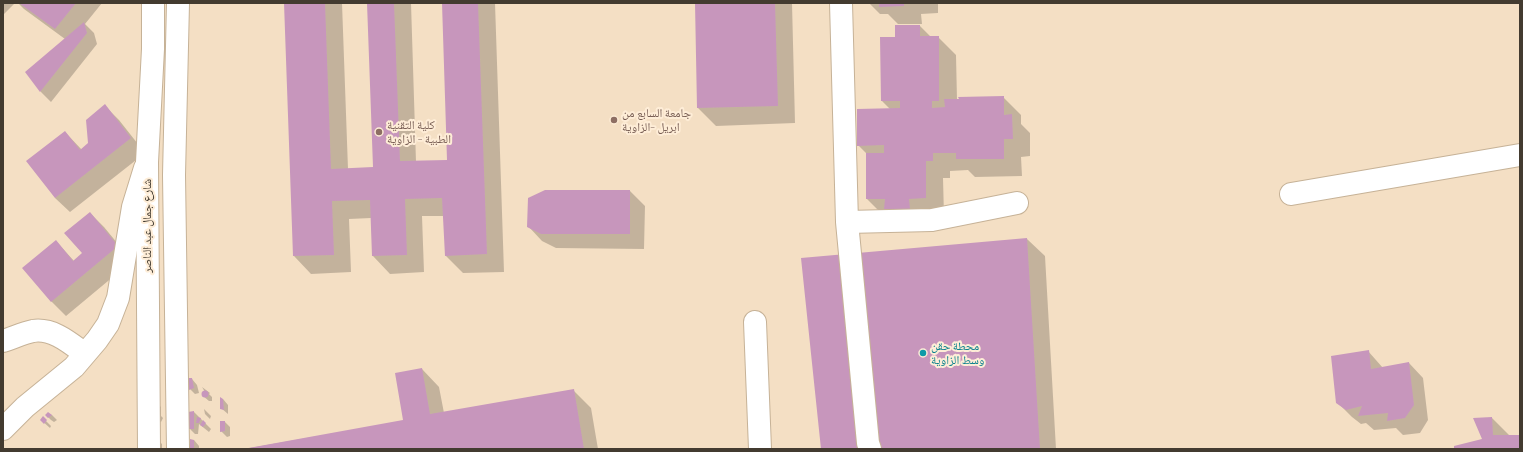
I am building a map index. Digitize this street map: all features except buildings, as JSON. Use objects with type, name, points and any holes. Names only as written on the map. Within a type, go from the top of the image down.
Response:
[{"type":"street","name":"شارع جمال عبد الناصر","points":[[149,449],[147,340],[147,162],[153,49],[153,3]]},
{"type":"street","points":[[178,3],[174,175],[178,449]]},
{"type":"street","points":[[841,3],[847,222],[870,449]]},
{"type":"street","points":[[1291,194],[1520,155]]},
{"type":"street","points":[[3,429],[25,407],[74,367],[86,354],[108,324],[118,298],[133,207],[147,162]]},
{"type":"street","points":[[847,222],[932,220],[1017,202]]},
{"type":"street","points":[[755,322],[760,449]]},
{"type":"street","points":[[3,341],[33,331],[47,332],[60,336],[86,354]]},
{"type":"place","name":"جامعة السابع من ابريل -الزاوية","points":[[614,120]]},
{"type":"place","name":"كلية التقنية الطبية - الزاوية","points":[[379,132]]},
{"type":"place","name":"محطة حقن وسط الزاوية","points":[[923,353]]}]
